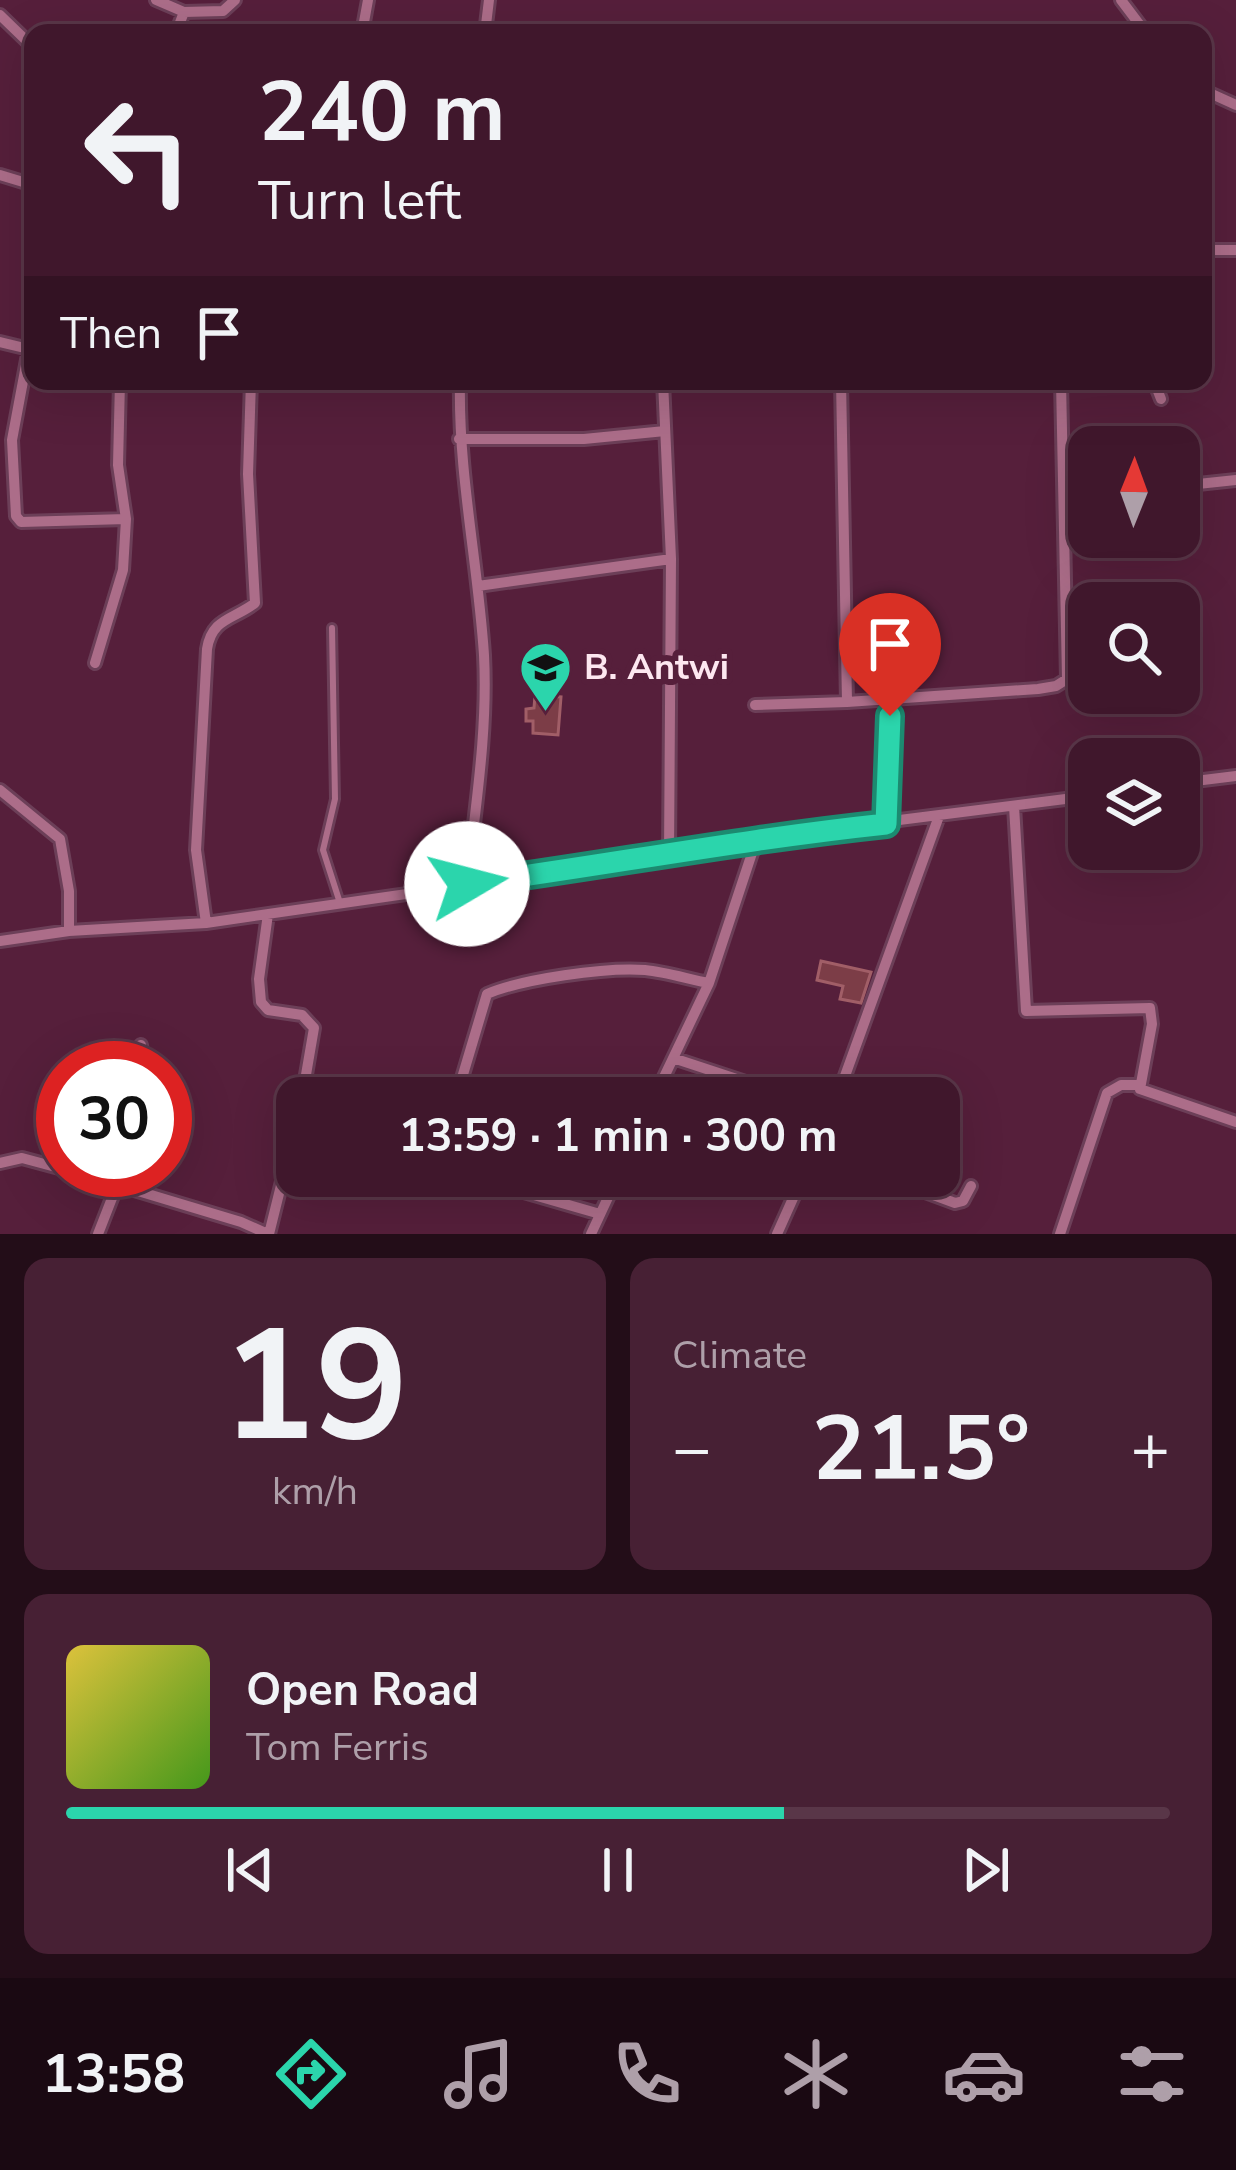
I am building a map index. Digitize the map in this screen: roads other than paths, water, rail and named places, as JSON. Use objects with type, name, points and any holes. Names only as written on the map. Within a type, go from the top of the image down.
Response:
[{"type":"street","points":[[156,0],[184,12],[223,11],[236,0]]},
{"type":"street","points":[[1121,0],[1139,24]]},
{"type":"street","points":[[179,24],[184,12]]},
{"type":"street","points":[[0,14],[24,38]]},
{"type":"street","points":[[24,380],[5,460],[13,508],[21,522],[126,519]]},
{"type":"street","points":[[95,663],[123,570],[126,519],[118,465],[120,390]]},
{"type":"street","points":[[206,923],[196,850],[207,649],[217,622],[255,603],[248,474],[251,390]]},
{"type":"street","points":[[460,390],[459,439],[478,586],[484,713],[467,884]]},
{"type":"street","points":[[663,390],[671,560],[669,856]]},
{"type":"street","points":[[841,390],[847,702]]},
{"type":"street","points":[[755,705],[1038,689],[1067,679],[1061,390]]},
{"type":"street","points":[[1158,390],[1161,399]]},
{"type":"street","points":[[459,439],[584,439],[664,431]]},
{"type":"street","points":[[1200,484],[1236,480]]},
{"type":"street","points":[[478,586],[671,560]]},
{"type":"street","points":[[886,824],[890,700]]},
{"type":"street","points":[[1200,780],[1236,776]]},
{"type":"street","points":[[0,790],[60,839],[69,891],[69,931]]},
{"type":"street","points":[[0,941],[69,931],[206,923],[669,856],[758,838],[1068,799]]},
{"type":"street","points":[[1014,806],[1026,1011],[1150,1008],[1152,1024],[1138,1085]]},
{"type":"street","points":[[845,1077],[939,816]]},
{"type":"street","points":[[664,1077],[710,983],[758,838]]},
{"type":"street","points":[[268,914],[261,1002],[268,1010],[302,1015],[314,1028],[306,1077]]},
{"type":"street","points":[[462,1077],[487,994],[506,986],[624,970],[649,970],[710,983]]},
{"type":"street","points":[[674,1058],[729,1077]]},
{"type":"street","points":[[1060,1234],[1107,1093],[1121,1085],[1138,1085],[1144,1092],[1236,1122]]},
{"type":"street","points":[[0,1163],[22,1158],[36,1162]]},
{"type":"street","points":[[939,1197],[963,1201],[971,1186]]},
{"type":"street","points":[[98,1234],[114,1197]]},
{"type":"street","points":[[167,1197],[238,1228],[269,1234],[278,1197]]},
{"type":"street","points":[[541,1197],[600,1214]]},
{"type":"street","points":[[591,1234],[608,1197]]},
{"type":"street","points":[[777,1234],[794,1197]]},
{"type":"lane","points":[[332,628],[335,799],[323,850],[340,903]]},
{"type":"place","name":"B. Antwi","points":[[545,713]]}]
